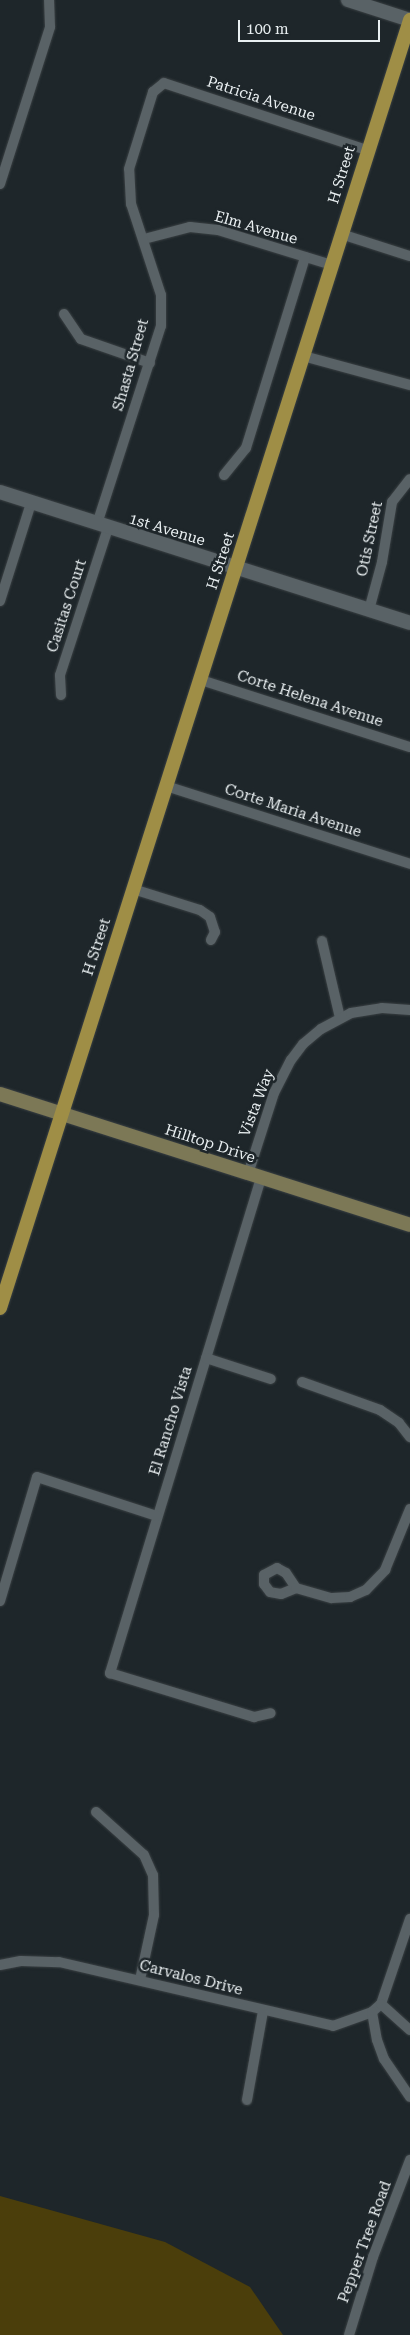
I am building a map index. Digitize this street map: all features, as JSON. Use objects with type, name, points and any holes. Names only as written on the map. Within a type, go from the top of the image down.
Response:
[{"type":"main road","name":"H Street","points":[[0,1308],[367,150],[410,20]]},
{"type":"main road","name":"Hilltop Drive","points":[[0,1094],[410,1225]]},
{"type":"street","points":[[0,184],[50,27],[49,0]]},
{"type":"street","points":[[348,0],[410,20]]},
{"type":"street","name":"Patricia Avenue","points":[[152,98],[157,87],[164,83],[367,150]]},
{"type":"street","name":"Shasta Street","points":[[103,526],[161,326],[161,295],[131,204],[129,169],[152,98]]},
{"type":"street","name":"Elm Avenue","points":[[144,239],[190,227],[218,230],[332,265]]},
{"type":"street","points":[[341,234],[410,256]]},
{"type":"street","points":[[224,475],[246,448],[305,257]]},
{"type":"street","points":[[64,314],[81,339],[150,363]]},
{"type":"street","points":[[303,356],[410,385]]},
{"type":"street","name":"Otis Street","points":[[369,610],[382,562],[392,502],[410,479]]},
{"type":"street","name":"1st Avenue","points":[[0,492],[410,623]]},
{"type":"street","points":[[0,601],[31,503]]},
{"type":"street","name":"Casitas Court","points":[[61,694],[60,674],[103,526]]},
{"type":"street","name":"Corte Helena Avenue","points":[[200,680],[410,747]]},
{"type":"street","name":"Corte Maria Avenue","points":[[166,786],[410,864]]},
{"type":"street","points":[[133,889],[200,910],[210,917],[214,932],[211,940]]},
{"type":"street","points":[[322,941],[340,1018]]},
{"type":"street","name":"Vista Way","points":[[254,1176],[274,1092],[288,1064],[310,1037],[340,1018],[373,1008],[410,1010]]},
{"type":"street","name":"El Rancho Vista","points":[[254,1176],[206,1358],[110,1672],[254,1717],[271,1713]]},
{"type":"street","points":[[206,1358],[271,1379]]},
{"type":"street","points":[[302,1382],[380,1410],[399,1423],[410,1437]]},
{"type":"street","points":[[0,1601],[37,1477],[157,1516]]},
{"type":"street","points":[[296,1588],[341,1598],[366,1590],[386,1570],[410,1509]]},
{"type":"street","points":[[96,1812],[144,1855],[153,1875],[154,1915],[140,1980]]},
{"type":"street","points":[[410,1918],[381,2004],[372,2012],[377,2040],[384,2059],[410,2097]]},
{"type":"street","name":"Carvalos Drive","points":[[0,1965],[21,1961],[59,1962],[333,2026],[372,2012]]},
{"type":"street","points":[[381,2004],[410,2030]]},
{"type":"street","points":[[248,2100],[263,2011]]},
{"type":"street","name":"Pepper Tree Road","points":[[349,2335],[373,2257],[410,2160]]},
{"type":"shaded area","points":[[0,2196],[165,2242],[250,2287],[283,2335],[0,2335]]}]
